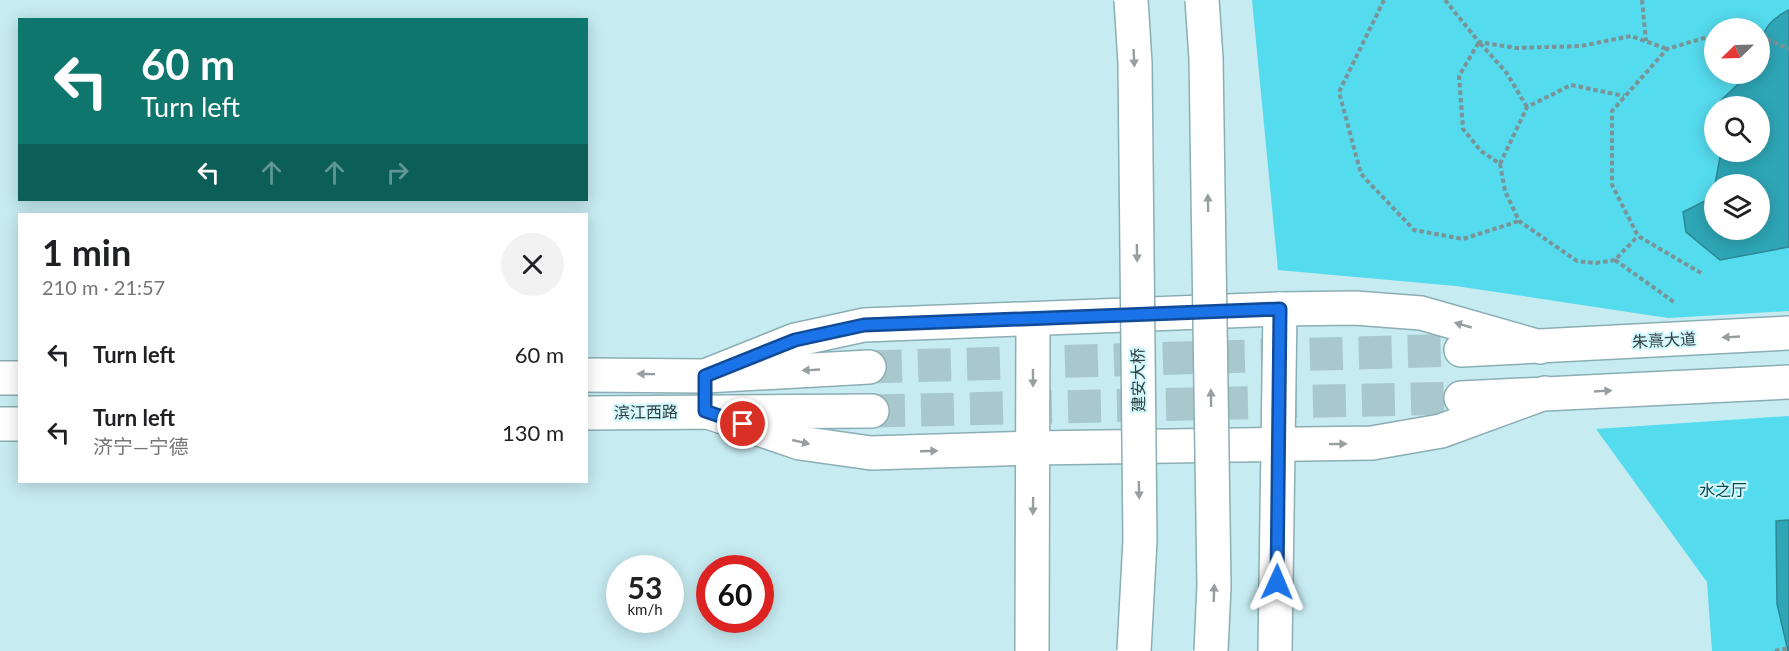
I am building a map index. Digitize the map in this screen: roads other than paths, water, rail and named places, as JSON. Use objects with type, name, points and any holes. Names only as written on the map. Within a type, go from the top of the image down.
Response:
[{"type":"main road","name":"建安大桥","points":[[1131,0],[1135,63],[1140,540],[1134,651]]},
{"type":"main road","points":[[1202,0],[1206,70],[1214,574],[1211,651]]},
{"type":"main road","points":[[705,376],[795,340],[864,325],[1280,309],[1355,308],[1421,313],[1540,347]]},
{"type":"main road","points":[[1275,651],[1280,445],[1280,309]]},
{"type":"main road","points":[[1032,651],[1033,320]]},
{"type":"main road","name":"朱熹大道","points":[[1461,350],[1789,333]]},
{"type":"main road","points":[[588,375],[705,376],[869,367]]},
{"type":"main road","points":[[705,376],[705,411],[800,443],[871,453],[1372,443],[1441,431],[1545,393]]},
{"type":"main road","points":[[0,378],[18,378]]},
{"type":"main road","points":[[1461,398],[1789,382]]},
{"type":"main road","name":"滨江西路","points":[[588,413],[872,411]]},
{"type":"main road","points":[[0,424],[18,424]]},
{"type":"tunnel","points":[[869,367],[1461,350]]},
{"type":"tunnel","points":[[872,411],[1461,398]]},
{"type":"park label","name":"水之厅","points":[[1723,490]]}]
